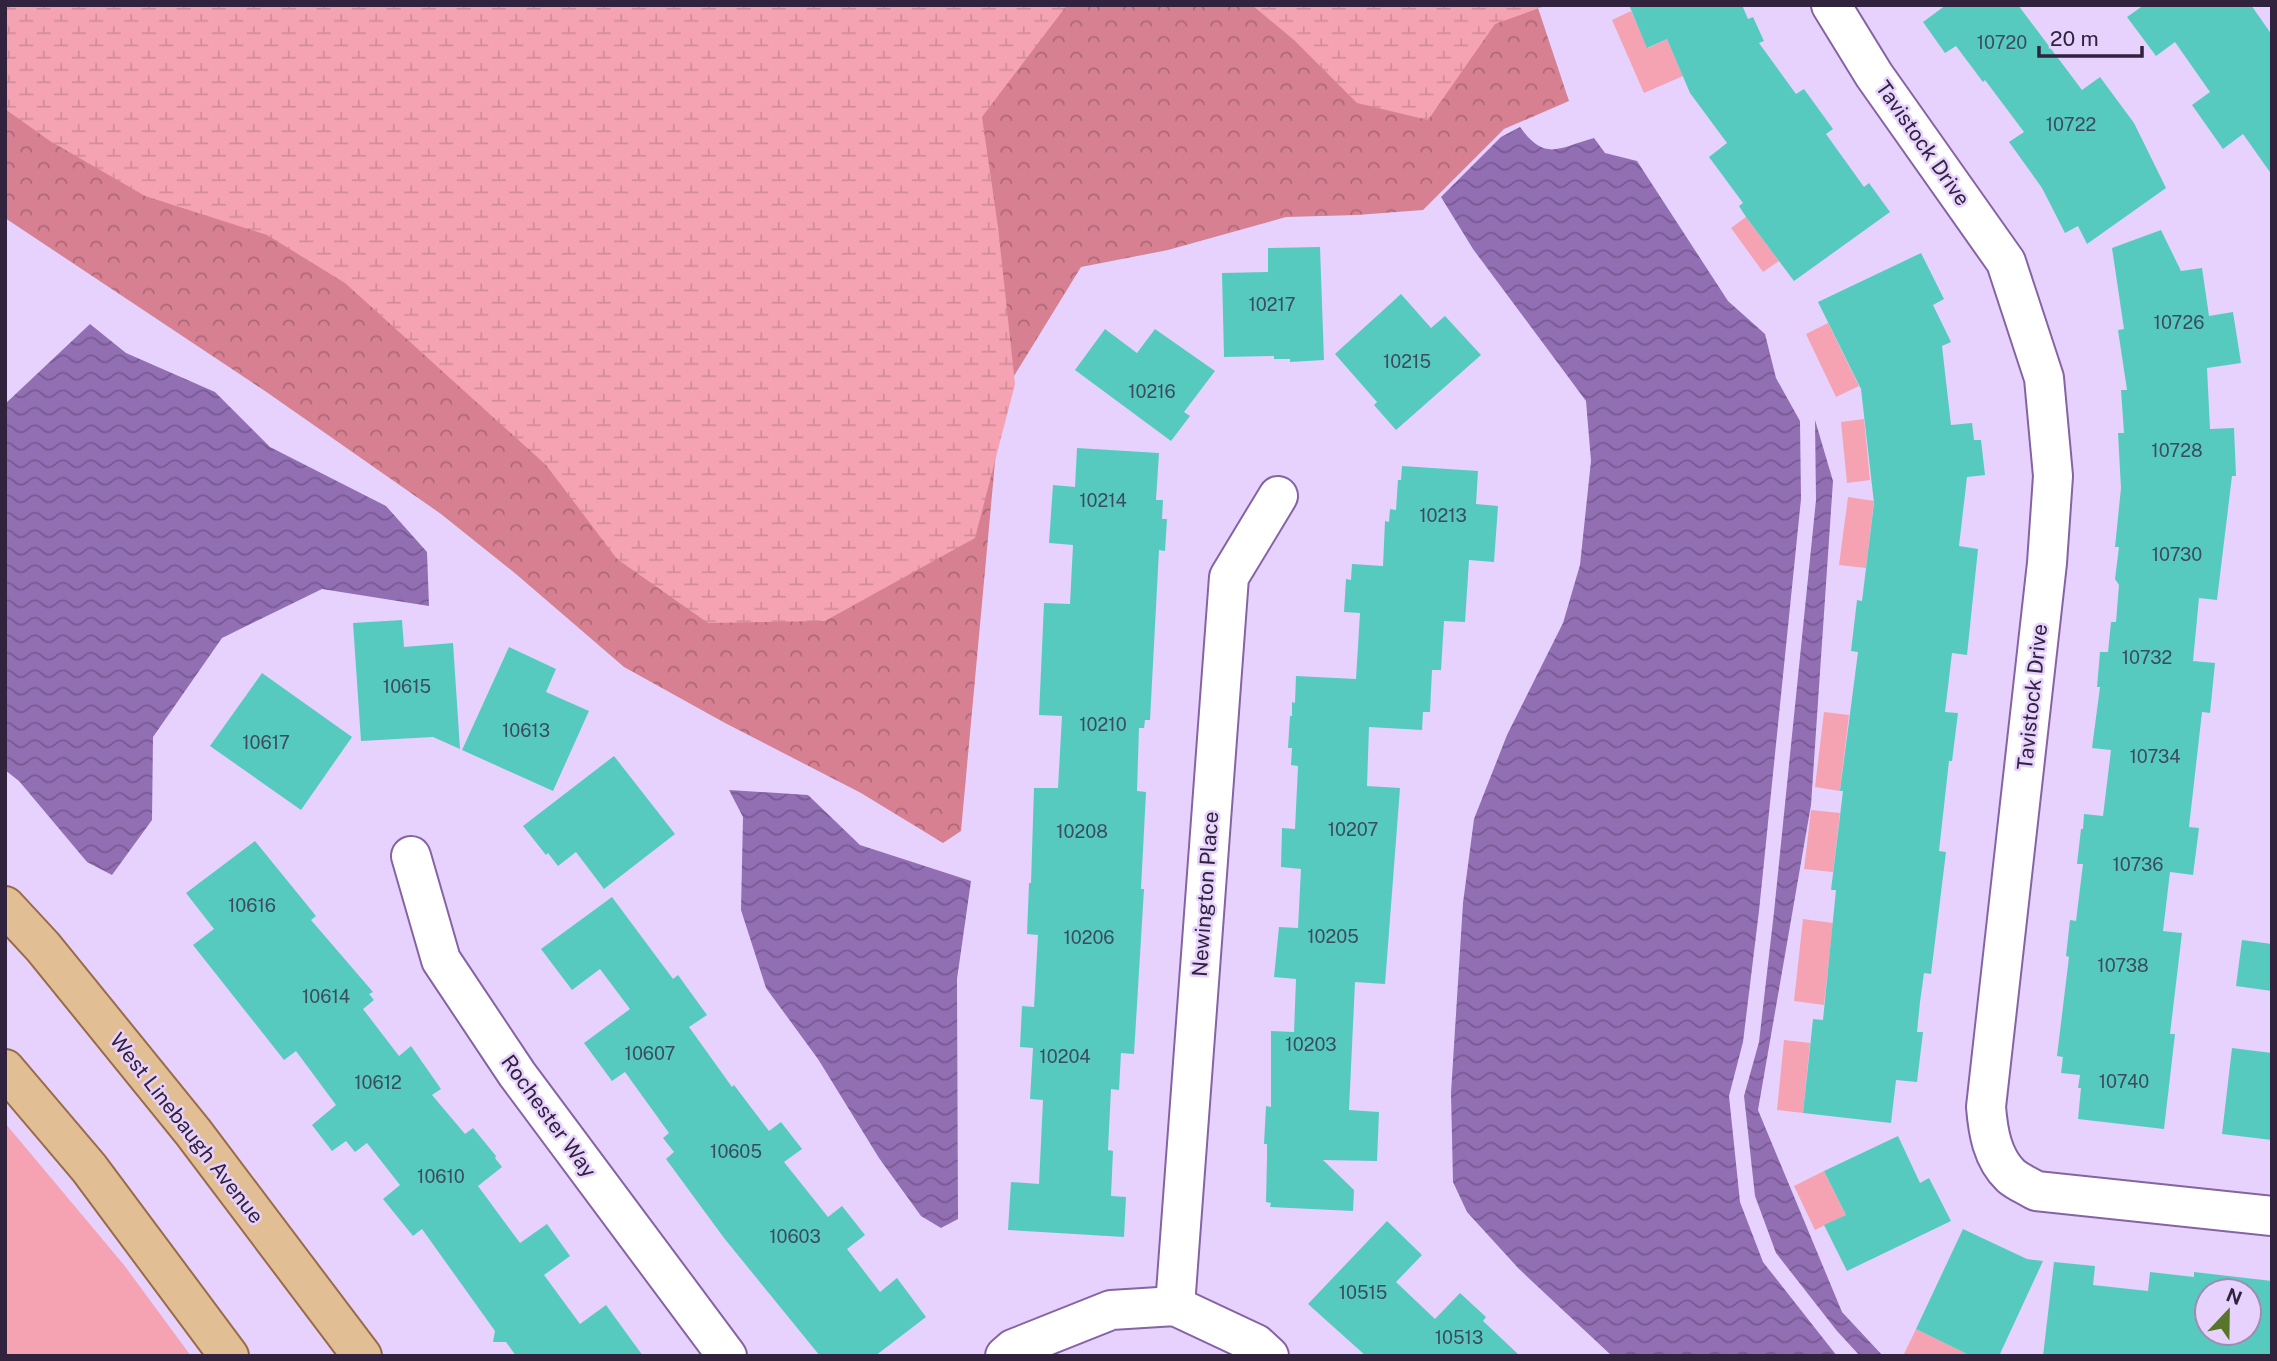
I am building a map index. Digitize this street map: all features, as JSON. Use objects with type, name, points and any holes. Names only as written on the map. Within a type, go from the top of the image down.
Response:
[{"type":"main road","name":"West Linebaugh Avenue","points":[[5,906],[43,947],[193,1132],[362,1356]]},
{"type":"main road","points":[[5,1069],[89,1168],[229,1356]]},
{"type":"street","name":"Tavistock Drive","points":[[1831,5],[1874,75],[2006,262],[2044,377],[2053,476],[2049,538],[1987,1096],[1988,1131],[1997,1157],[2011,1175],[2036,1191],[2272,1216]]},
{"type":"street","name":"Newington Place","points":[[1175,1306],[1229,577],[1278,496]]},
{"type":"street","name":"Rochester Way","points":[[411,856],[441,960],[517,1074],[726,1356]]},
{"type":"street","points":[[1005,1356],[1013,1349],[1111,1310],[1175,1306],[1256,1343],[1269,1356]]},
{"type":"green space","points":[[5,5],[1537,5],[1569,101],[1504,129],[1423,210],[1286,217],[1168,250],[1081,267],[1001,397],[961,831],[943,843],[861,793],[624,667],[441,514],[265,391],[5,218]]},
{"type":"green space","points":[[5,5],[1067,5],[982,117],[998,227],[1015,384],[975,538],[825,621],[708,623],[617,559],[546,465],[345,283],[267,235],[145,196],[50,141],[5,109]]},
{"type":"green space","points":[[1252,5],[1548,5],[1495,24],[1428,120],[1357,103],[1294,40]]},
{"type":"green space","points":[[1631,11],[1648,48],[1667,39],[1683,76],[1644,93],[1612,20]]},
{"type":"green space","points":[[1746,217],[1779,261],[1763,272],[1731,228]]},
{"type":"green space","points":[[1828,323],[1859,386],[1836,397],[1806,334]]},
{"type":"green space","points":[[1864,419],[1870,480],[1847,483],[1841,422]]},
{"type":"green space","points":[[1848,497],[1874,501],[1866,568],[1839,565]]},
{"type":"green space","points":[[1824,712],[1849,715],[1840,791],[1815,787]]},
{"type":"green space","points":[[1811,810],[1840,813],[1833,872],[1804,869]]},
{"type":"green space","points":[[1803,919],[1833,923],[1824,1005],[1794,1001]]},
{"type":"green space","points":[[1784,1040],[1810,1043],[1803,1113],[1777,1110]]},
{"type":"green space","points":[[5,1123],[124,1265],[191,1356],[5,1356]]},
{"type":"green space","points":[[1824,1171],[1846,1215],[1815,1230],[1794,1186]]},
{"type":"green space","points":[[1916,1329],[1971,1356],[1904,1354]]},
{"type":"water","points":[[1520,127],[1537,145],[1545,148],[1561,148],[1594,138],[1605,153],[1637,161],[1728,301],[1765,334],[1776,378],[1800,421],[1801,499],[1759,911],[1743,1042],[1729,1096],[1740,1202],[1763,1262],[1837,1356],[1612,1356],[1519,1269],[1467,1212],[1453,1182],[1451,1093],[1463,903],[1474,819],[1507,735],[1563,623],[1580,565],[1591,461],[1586,401],[1473,249],[1441,197],[1501,137]]},
{"type":"water","points":[[90,324],[126,353],[215,392],[270,447],[386,506],[427,552],[429,606],[322,589],[222,638],[153,737],[152,820],[112,875],[87,862],[19,781],[5,770],[5,404]]},
{"type":"water","points":[[1815,420],[1833,481],[1811,805],[1758,1110],[1842,1312],[1883,1356],[1860,1356],[1776,1253],[1755,1196],[1744,1096],[1759,1042],[1774,912],[1816,500]]},
{"type":"water","points":[[729,790],[808,795],[860,845],[971,881],[957,979],[958,1219],[941,1228],[921,1216],[879,1158],[818,1059],[766,988],[741,910],[743,817]]},
{"type":"building","points":[[1629,5],[1742,5],[1748,19],[1753,17],[1764,41],[1759,43],[1796,94],[1804,89],[1833,129],[1826,134],[1864,187],[1869,183],[1890,212],[1794,281],[1746,217],[1739,206],[1743,203],[1709,157],[1727,143],[1690,93],[1667,39],[1647,48]]},
{"type":"building","points":[[1946,5],[2018,5],[2082,90],[2100,77],[2134,123],[2166,188],[2087,244],[2078,226],[2065,233],[2042,188],[2009,142],[2024,132],[1956,46],[1945,53],[1923,22]]},
{"type":"building","points":[[2144,5],[2251,5],[2272,35],[2272,175],[2243,134],[2223,149],[2192,105],[2210,92],[2175,42],[2156,56],[2127,17]]},
{"type":"building","points":[[2161,230],[2181,271],[2202,268],[2209,316],[2233,312],[2241,363],[2207,368],[2210,429],[2234,428],[2236,476],[2232,476],[2217,600],[2199,598],[2193,661],[2215,663],[2210,713],[2202,712],[2189,827],[2199,828],[2193,875],[2170,872],[2163,931],[2182,933],[2170,1034],[2175,1034],[2164,1129],[2078,1119],[2080,1075],[2061,1073],[2063,1057],[2057,1056],[2069,957],[2066,956],[2070,920],[2076,921],[2083,864],[2077,864],[2081,829],[2084,814],[2103,816],[2111,750],[2092,748],[2100,687],[2097,687],[2100,652],[2108,652],[2111,622],[2116,622],[2119,585],[2115,579],[2119,547],[2115,547],[2121,488],[2118,433],[2124,433],[2121,390],[2127,390],[2118,330],[2124,329],[2112,248]]},
{"type":"building","points":[[1320,247],[1324,360],[1290,362],[1290,359],[1274,359],[1274,356],[1224,357],[1222,273],[1268,272],[1268,248]]},
{"type":"building","points":[[1921,253],[1944,299],[1933,305],[1951,342],[1942,346],[1951,425],[1972,423],[1974,440],[1981,440],[1985,475],[1967,477],[1959,546],[1978,549],[1967,655],[1952,653],[1945,712],[1958,713],[1952,761],[1949,761],[1939,851],[1946,852],[1931,974],[1924,973],[1920,1002],[1917,1032],[1923,1032],[1917,1082],[1896,1080],[1891,1123],[1803,1113],[1813,1019],[1823,1020],[1836,890],[1831,890],[1843,791],[1840,791],[1858,652],[1851,651],[1857,600],[1862,601],[1874,503],[1861,389],[1818,302]]},
{"type":"building","points":[[1401,294],[1431,328],[1445,316],[1481,355],[1396,430],[1374,405],[1377,402],[1335,354]]},
{"type":"building","points":[[1105,329],[1137,353],[1155,329],[1215,371],[1184,412],[1190,416],[1171,441],[1075,370]]},
{"type":"building","points":[[1077,448],[1159,453],[1156,500],[1163,500],[1162,519],[1167,519],[1165,551],[1159,550],[1150,720],[1145,720],[1144,728],[1139,728],[1137,791],[1146,792],[1141,889],[1144,889],[1134,1054],[1121,1053],[1119,1090],[1111,1089],[1108,1150],[1113,1151],[1111,1196],[1126,1197],[1124,1237],[1008,1230],[1011,1182],[1039,1184],[1043,1100],[1030,1099],[1033,1048],[1020,1047],[1022,1006],[1034,1007],[1038,935],[1027,934],[1034,788],[1058,788],[1062,716],[1039,715],[1044,603],[1070,604],[1073,545],[1049,543],[1053,485],[1075,487]]},
{"type":"building","points":[[1402,466],[1478,471],[1476,504],[1498,506],[1494,562],[1469,560],[1465,622],[1444,621],[1441,670],[1432,670],[1430,712],[1423,712],[1422,730],[1369,727],[1367,786],[1400,788],[1385,984],[1355,982],[1349,1110],[1379,1112],[1377,1161],[1323,1160],[1354,1190],[1353,1211],[1270,1207],[1271,1203],[1266,1202],[1267,1144],[1264,1144],[1266,1106],[1271,1107],[1271,1031],[1294,1032],[1296,979],[1274,977],[1279,927],[1298,928],[1301,869],[1281,867],[1282,828],[1295,829],[1298,766],[1291,765],[1292,748],[1288,748],[1296,676],[1356,679],[1360,613],[1344,612],[1346,579],[1351,580],[1352,564],[1383,566],[1385,521],[1389,522],[1390,509],[1396,510]]},
{"type":"building","points":[[402,620],[404,647],[453,643],[460,749],[433,737],[361,741],[353,623]]},
{"type":"building","points":[[509,647],[556,669],[546,692],[589,711],[553,791],[462,750]]},
{"type":"building","points":[[262,673],[352,737],[301,810],[210,746]]},
{"type":"building","points":[[614,756],[675,834],[604,889],[576,852],[558,866],[523,826]]},
{"type":"building","points":[[255,841],[316,916],[311,920],[373,992],[369,994],[374,1000],[363,1009],[399,1056],[411,1046],[441,1089],[432,1095],[465,1134],[473,1128],[496,1156],[502,1167],[478,1186],[520,1243],[547,1224],[570,1256],[544,1275],[580,1324],[606,1305],[643,1356],[516,1356],[506,1342],[493,1342],[495,1331],[422,1229],[413,1236],[383,1199],[400,1185],[367,1143],[355,1152],[346,1141],[332,1151],[312,1125],[336,1105],[296,1051],[284,1060],[193,945],[214,929],[186,893]]},
{"type":"building","points":[[612,897],[673,979],[678,975],[707,1015],[689,1027],[732,1087],[734,1085],[769,1131],[781,1122],[802,1149],[784,1162],[828,1217],[842,1206],[865,1235],[847,1249],[880,1292],[897,1278],[926,1317],[875,1356],[820,1356],[724,1238],[666,1159],[674,1152],[663,1138],[669,1133],[625,1072],[612,1081],[584,1043],[630,1009],[600,969],[572,990],[541,949]]},
{"type":"building","points":[[2242,940],[2272,944],[2272,991],[2236,986]]},
{"type":"building","points":[[2232,1048],[2272,1053],[2272,1140],[2222,1134]]},
{"type":"building","points":[[1898,1136],[1920,1183],[1929,1178],[1951,1221],[1847,1271],[1824,1225],[1846,1215],[1824,1171]]},
{"type":"building","points":[[1387,1221],[1422,1255],[1396,1282],[1435,1319],[1460,1293],[1486,1317],[1483,1321],[1520,1356],[1366,1356],[1308,1304]]},
{"type":"building","points":[[1963,1229],[2027,1259],[2043,1261],[1999,1356],[1971,1356],[1916,1329]]},
{"type":"building","points":[[2054,1262],[2095,1266],[2093,1285],[2148,1291],[2150,1272],[2194,1277],[2193,1347],[2263,1347],[2263,1280],[2272,1281],[2272,1356],[2043,1356]]},
{"type":"building","points":[[2194,1272],[2237,1277],[2194,1277]]}]
